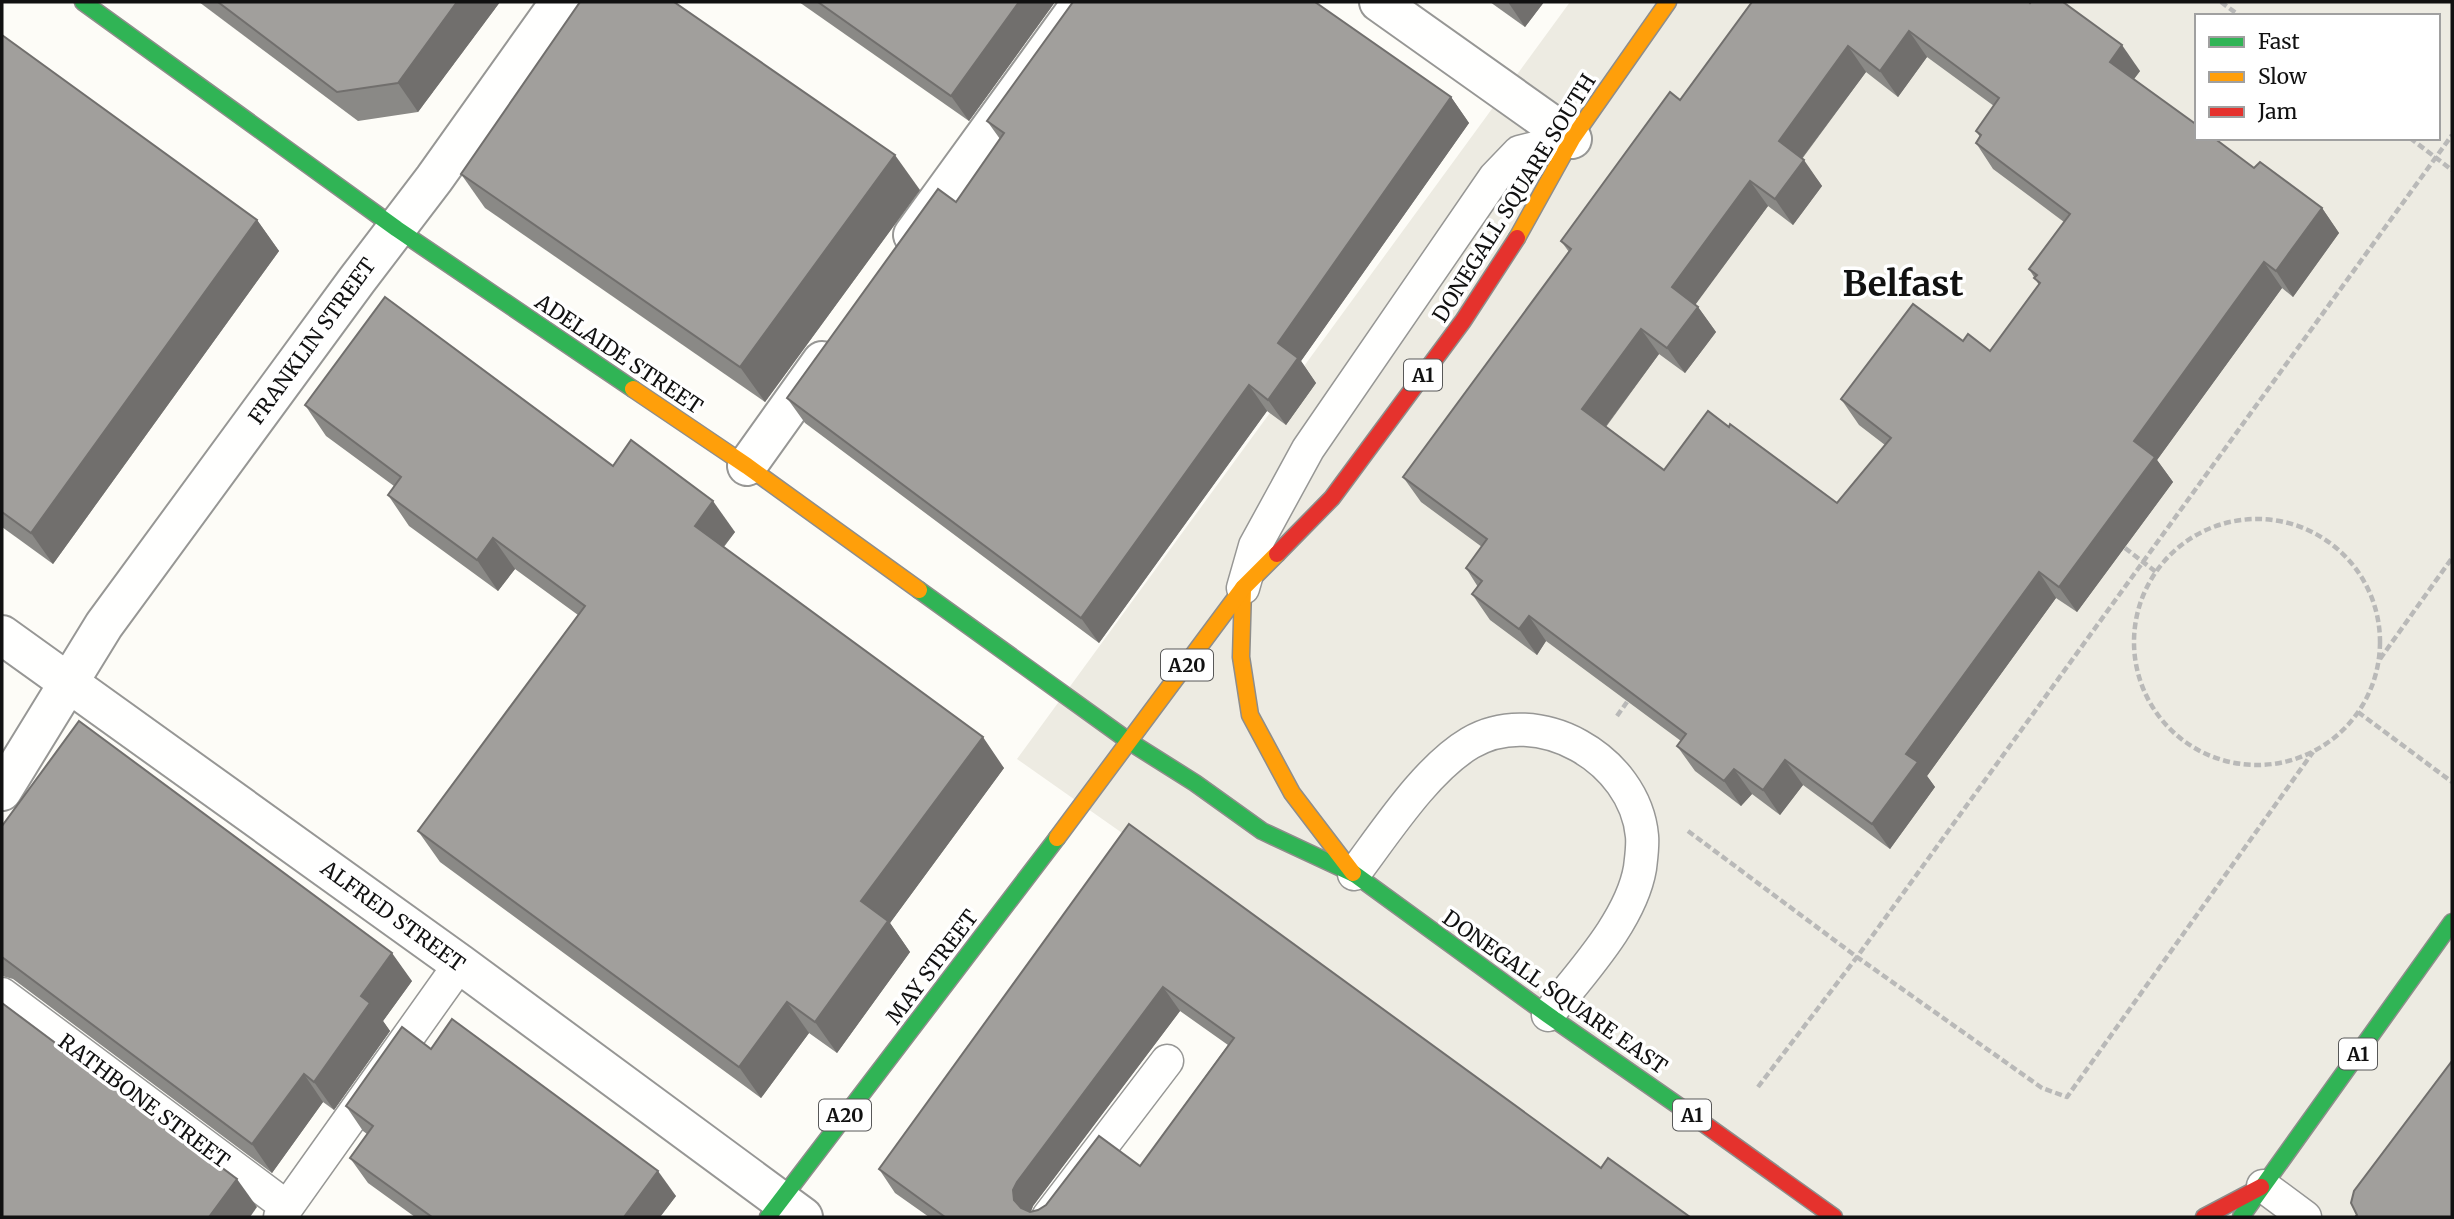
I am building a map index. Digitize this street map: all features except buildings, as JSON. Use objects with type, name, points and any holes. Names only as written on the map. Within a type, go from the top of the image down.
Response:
[{"type":"main road","name":"ADELAIDE STREET","points":[[83,2],[397,229],[747,466],[1130,742]]},
{"type":"main road","name":"DONEGALL SQUARE SOUTH","points":[[1130,742],[1243,588],[1332,498],[1455,332],[1505,259],[1572,139],[1668,2]]},
{"type":"main road","name":"DONEGALL SQUARE EAST","points":[[1243,588],[1241,657],[1250,715],[1292,793],[1354,874]]},
{"type":"main road","name":"DONEGALL SQUARE EAST","points":[[1130,742],[1195,783],[1262,831],[1354,874],[1834,1217]]},
{"type":"main road","name":"MAY STREET","points":[[784,1212],[1130,742]]},
{"type":"main road","name":"A1","points":[[2204,1217],[2263,1186],[2452,922]]},
{"type":"main road","points":[[2241,1217],[2263,1186]]},
{"type":"street","name":"FRANKLIN STREET","points":[[2,791],[67,682],[120,603],[397,229],[560,2]]},
{"type":"street","points":[[894,261],[1082,2]]},
{"type":"street","points":[[1379,2],[1572,139]]},
{"type":"street","points":[[747,466],[845,329]]},
{"type":"street","name":"ALFRED STREET","points":[[2,635],[460,964],[784,1212]]},
{"type":"lane","points":[[1243,588],[1255,546],[1308,449],[1495,177],[1519,152],[1572,139]]},
{"type":"lane","points":[[1354,874],[1444,763],[1471,743],[1502,731],[1530,730],[1561,737],[1590,752],[1615,775],[1633,803],[1642,836],[1639,869],[1630,903],[1548,1015]]},
{"type":"lane","points":[[283,1212],[460,964]]},
{"type":"lane","name":"RATHBONE STREET","points":[[2,994],[283,1212]]},
{"type":"lane","points":[[1048,1217],[1167,1060]]},
{"type":"lane","points":[[2263,1186],[2305,1217]]},
{"type":"path","points":[[2221,2],[2237,14]]},
{"type":"path","points":[[1758,1087],[1857,957],[2452,135]]},
{"type":"path","points":[[2413,140],[2452,170]]},
{"type":"path","points":[[2258,518],[2299,526],[2336,546],[2363,578],[2378,617],[2380,659],[2372,687],[2358,712],[2338,735],[2313,752],[2275,764],[2235,763],[2198,751],[2166,726],[2144,693],[2134,654],[2136,614],[2156,572],[2179,545],[2217,525],[2258,518]]},
{"type":"path","points":[[2125,548],[2156,572]]},
{"type":"path","points":[[2380,659],[2452,558]]},
{"type":"path","points":[[2358,712],[2452,782]]},
{"type":"path","points":[[1727,860],[1857,957],[2042,1088],[2067,1097],[2313,752]]},
{"type":"shaded area","points":[[1570,2],[2452,2],[2452,1105],[2369,1217],[1668,1217],[1017,759]]},
{"type":"traffic: fast","points":[[83,2],[397,229],[633,389]]},
{"type":"traffic: fast","points":[[919,590],[1130,742],[1195,783],[1262,831],[1354,874]]},
{"type":"traffic: fast","points":[[768,1217],[1057,838]]},
{"type":"traffic: fast","points":[[1353,873],[1548,1015],[1696,1118]]},
{"type":"traffic: fast","points":[[2241,1217],[2452,922]]},
{"type":"traffic: slow","points":[[1517,238],[1572,139],[1668,2]]},
{"type":"traffic: slow","points":[[633,389],[747,466],[919,590]]},
{"type":"traffic: slow","points":[[1057,838],[1243,588],[1277,554]]},
{"type":"traffic: slow","points":[[1243,588],[1241,657],[1250,715],[1292,793],[1353,873]]},
{"type":"traffic: jam","points":[[1277,554],[1332,498],[1463,321],[1517,238]]},
{"type":"traffic: jam","points":[[1696,1118],[1834,1217]]},
{"type":"traffic: jam","points":[[2204,1217],[2261,1187]]},
{"type":"district","name":"Belfast","points":[[1903,284]]}]
